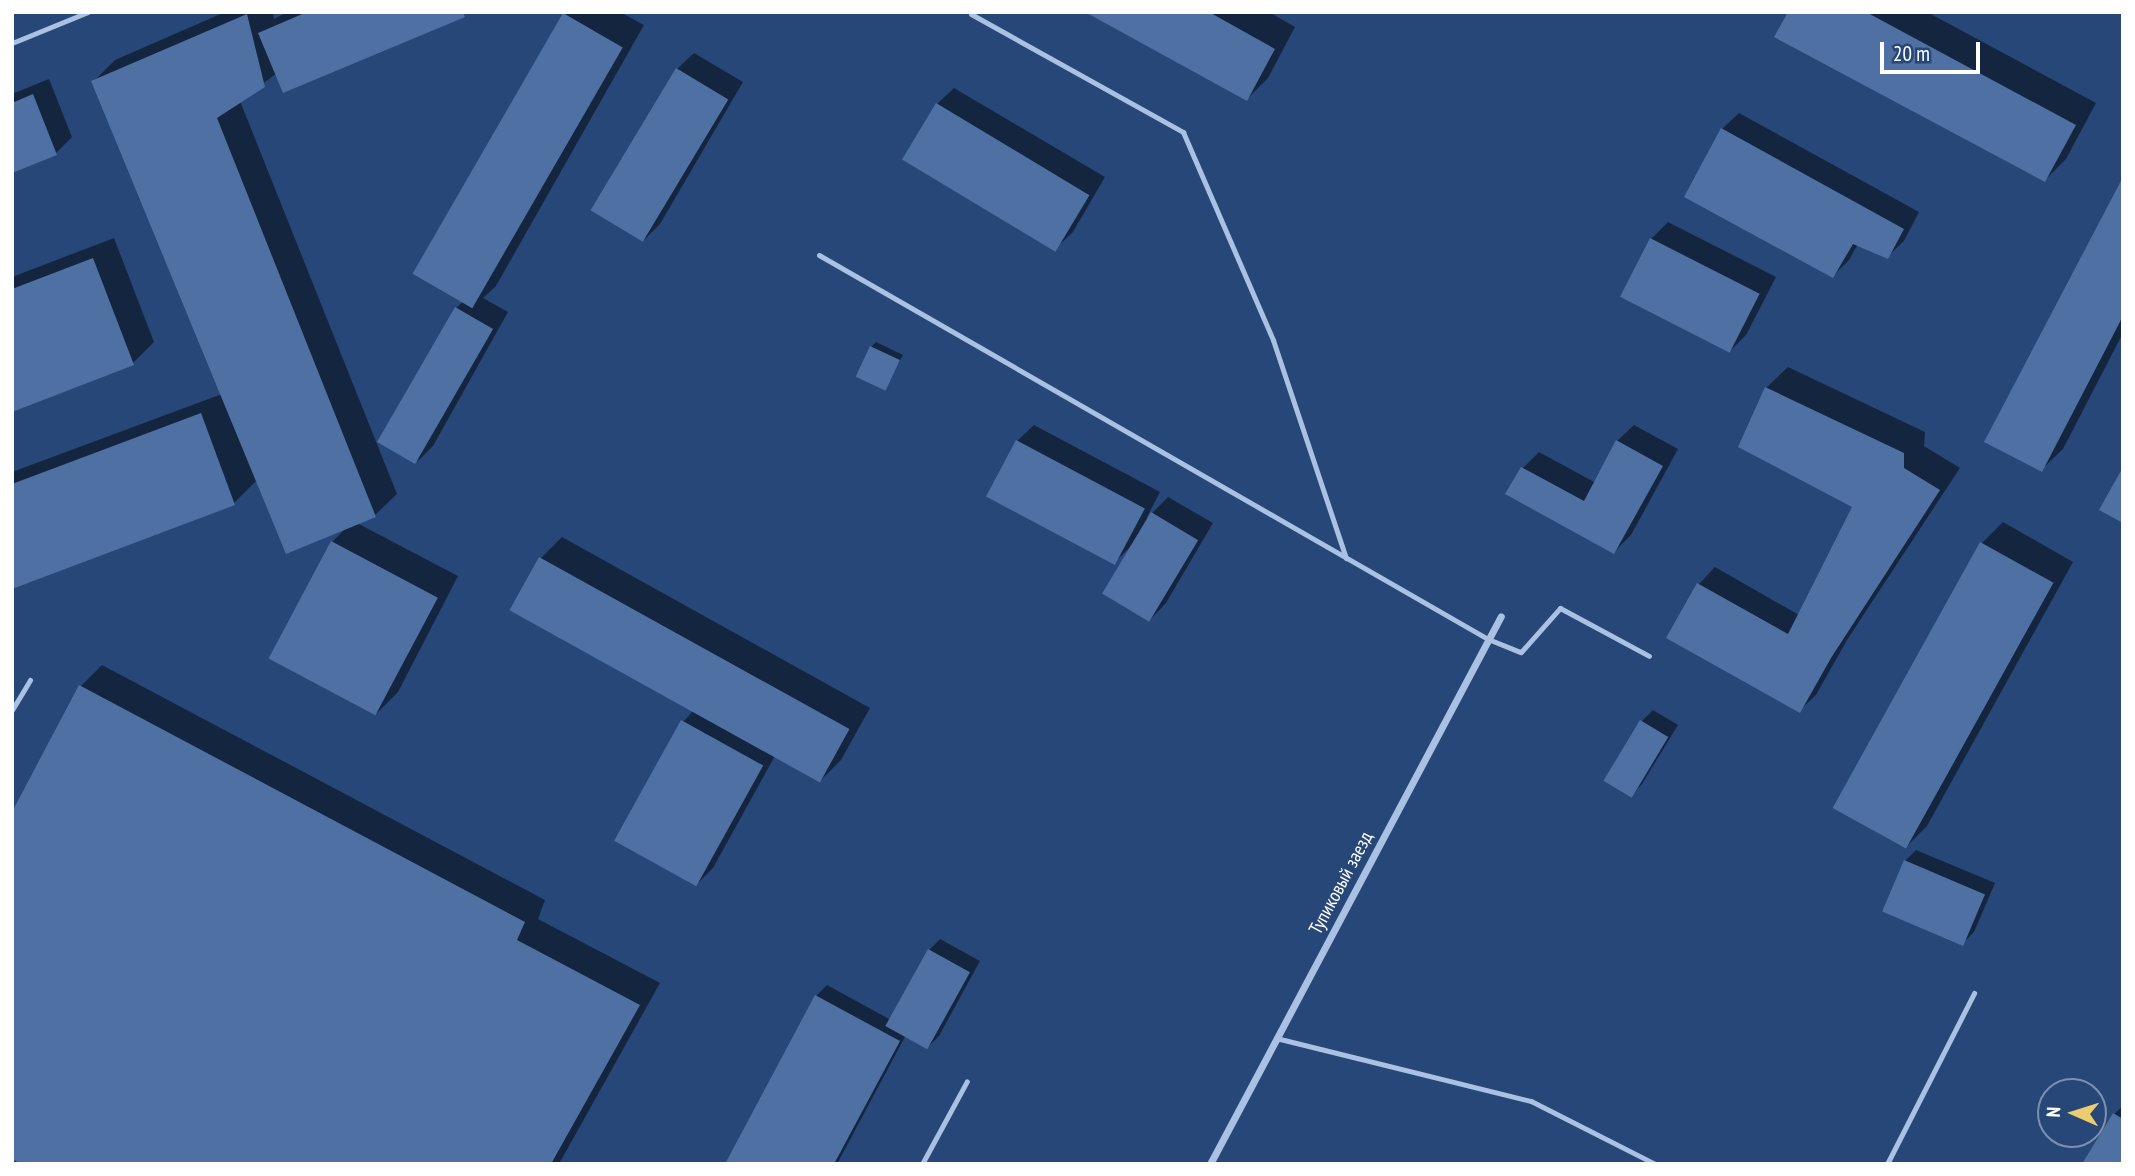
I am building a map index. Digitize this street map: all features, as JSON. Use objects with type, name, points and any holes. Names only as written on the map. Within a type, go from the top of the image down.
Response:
[{"type":"street","name":"Тупиковый заезд","points":[[1210,1164],[1501,616]]},
{"type":"lane","points":[[12,43],[88,12]]},
{"type":"lane","points":[[971,13],[1183,132],[1273,340],[1346,558]]},
{"type":"lane","points":[[819,254],[1488,639],[1521,652],[1560,608],[1649,656]]},
{"type":"lane","points":[[12,710],[30,680]]},
{"type":"lane","points":[[1887,1164],[1974,993]]},
{"type":"lane","points":[[1276,1038],[1531,1101],[1655,1164]]},
{"type":"lane","points":[[922,1164],[967,1081]]},
{"type":"building","points":[[307,12],[463,12],[465,17],[283,93],[258,33]]},
{"type":"building","points":[[1085,12],[1209,12],[1275,49],[1247,101]]},
{"type":"building","points":[[1788,12],[1866,12],[2076,125],[2045,182],[1774,37]]},
{"type":"building","points":[[563,13],[623,48],[472,308],[412,274]]},
{"type":"building","points":[[247,14],[265,87],[217,118],[376,517],[286,554],[91,81]]},
{"type":"building","points":[[676,68],[728,99],[643,242],[591,210]]},
{"type":"building","points":[[33,94],[57,155],[12,173],[12,103]]},
{"type":"building","points":[[936,103],[1089,195],[1055,252],[902,160]]},
{"type":"building","points":[[1721,128],[1904,229],[1888,259],[1853,244],[1833,278],[1684,197]]},
{"type":"building","points":[[2123,177],[2123,316],[2042,472],[1984,442]]},
{"type":"building","points":[[1650,238],[1760,294],[1730,353],[1620,297]]},
{"type":"building","points":[[93,258],[134,365],[12,412],[12,289]]},
{"type":"building","points":[[455,307],[493,329],[415,464],[377,442]]},
{"type":"building","points":[[870,346],[900,360],[886,391],[856,377]]},
{"type":"building","points":[[1765,387],[1904,453],[1904,468],[1940,490],[1831,658],[1800,713],[1666,638],[1697,583],[1788,634],[1852,507],[1738,447]]},
{"type":"building","points":[[201,413],[235,505],[12,589],[12,484]]},
{"type":"building","points":[[1016,440],[1145,509],[1115,565],[986,497]]},
{"type":"building","points":[[1616,440],[1663,466],[1614,554],[1505,494],[1521,467],[1584,501]]},
{"type":"building","points":[[2123,467],[2123,523],[2099,510]]},
{"type":"building","points":[[1151,512],[1198,540],[1149,622],[1102,593]]},
{"type":"building","points":[[331,541],[438,598],[375,715],[269,658]]},
{"type":"building","points":[[1980,542],[2053,583],[1906,849],[1833,808]]},
{"type":"building","points":[[539,557],[849,729],[820,782],[509,610]]},
{"type":"building","points":[[79,685],[525,922],[517,940],[640,1005],[551,1164],[22,1164],[12,1159],[12,812]]},
{"type":"building","points":[[681,720],[763,766],[696,886],[614,841]]},
{"type":"building","points":[[1640,720],[1668,737],[1632,798],[1603,781]]},
{"type":"building","points":[[1904,860],[1985,894],[1963,946],[1882,912]]},
{"type":"building","points":[[928,949],[970,972],[927,1049],[885,1026]]},
{"type":"building","points":[[815,995],[900,1041],[834,1164],[725,1164]]},
{"type":"building","points":[[2113,1113],[2123,1119],[2123,1164],[2082,1164],[2092,1148],[2107,1148],[2107,1123]]}]
